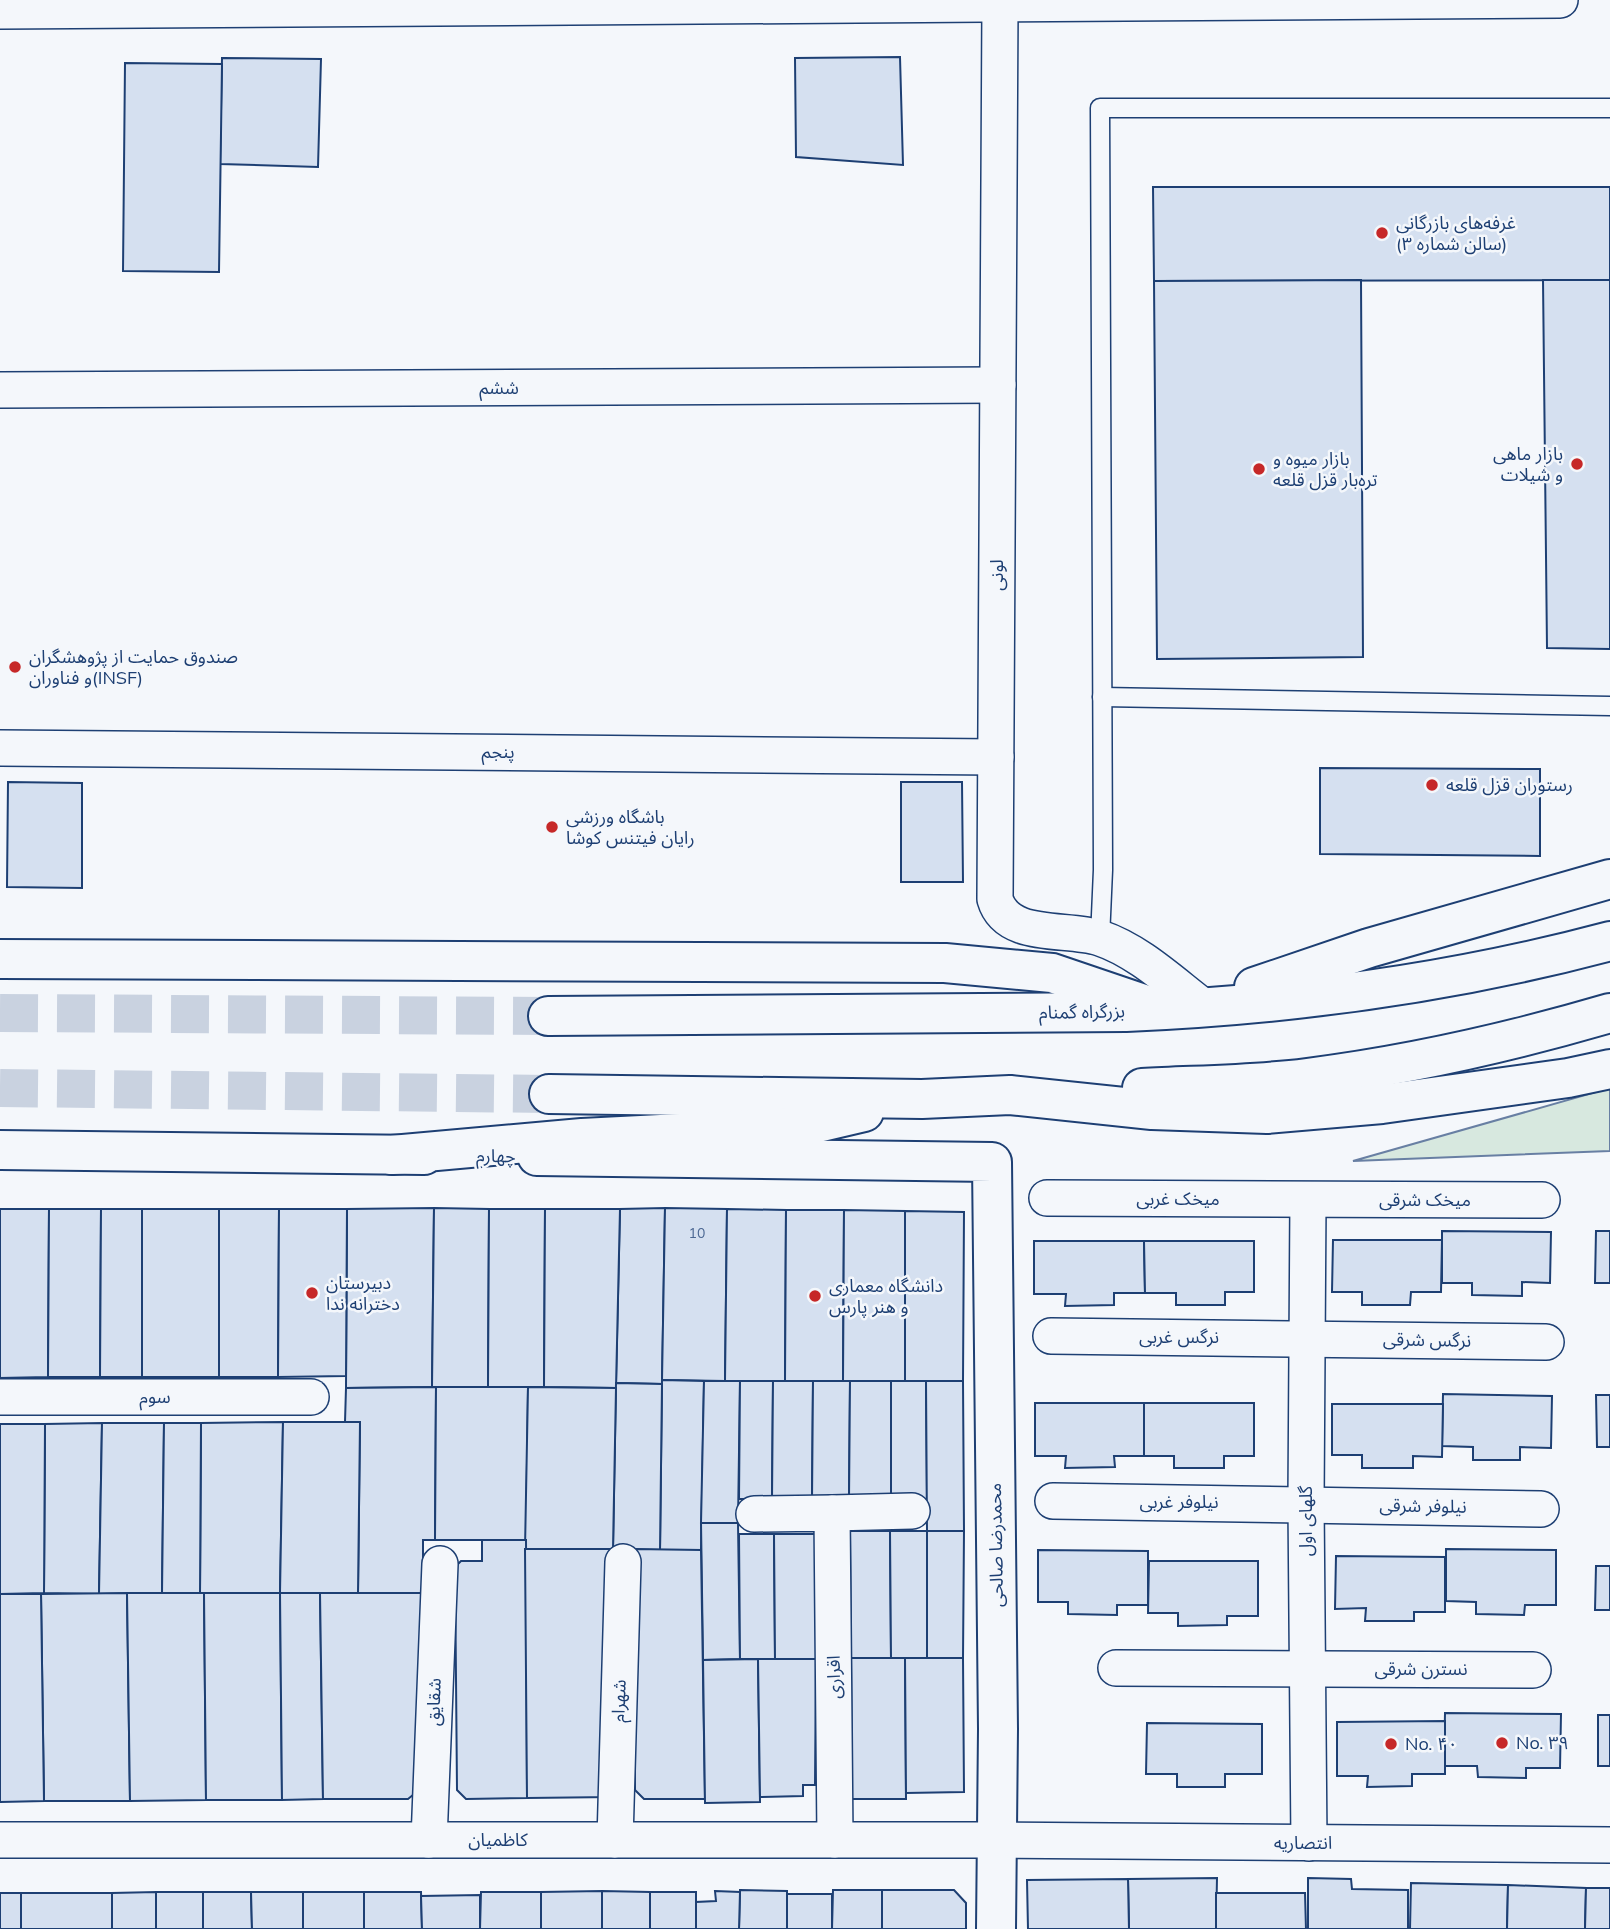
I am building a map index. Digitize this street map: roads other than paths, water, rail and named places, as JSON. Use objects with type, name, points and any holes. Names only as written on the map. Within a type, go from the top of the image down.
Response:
[{"type":"main road","points":[[1205,1008],[1369,947],[1610,879]]},
{"type":"main road","name":"بزرگراه گمنام","points":[[548,1016],[1205,1008],[1358,992],[1535,961],[1610,941]]},
{"type":"main road","points":[[0,959],[946,963],[1052,973],[1161,1010]]},
{"type":"main road","points":[[549,1094],[922,1099],[1305,1078],[1439,1056],[1536,1035],[1610,1013]]},
{"type":"main road","points":[[1010,1095],[1152,1110],[1267,1114],[1382,1104],[1568,1078],[1610,1069]]},
{"type":"main road","points":[[392,1154],[582,1138],[800,1127],[922,1099]]},
{"type":"main road","name":"چهارم","points":[[0,1150],[992,1162]]},
{"type":"main road","name":"محمدرضا صالحی","points":[[992,1162],[998,1729],[996,1929]]},
{"type":"street","points":[[0,11],[1560,0]]},
{"type":"street","name":"لونی","points":[[999,2],[995,899],[999,911],[1010,923]]},
{"type":"street","name":"ششم","points":[[0,390],[998,386]]},
{"type":"street","name":"پنجم","points":[[0,748],[996,757]]},
{"type":"street","points":[[1010,923],[1100,938],[1130,953],[1205,1008]]},
{"type":"street","name":"میخک غربی","points":[[1047,1198],[1308,1200]]},
{"type":"street","name":"میخک شرقی","points":[[1308,1200],[1542,1200]]},
{"type":"street","name":"گلهای اول","points":[[1308,1200],[1306,1503],[1309,1843]]},
{"type":"street","name":"نرگس غربی","points":[[1051,1336],[1307,1338]]},
{"type":"street","name":"نرگس شرقی","points":[[1307,1338],[1546,1342]]},
{"type":"street","name":"سوم","points":[[0,1397],[311,1397]]},
{"type":"street","name":"نیلوفر غربی","points":[[1053,1501],[1306,1503]]},
{"type":"street","name":"نیلوفر شرقی","points":[[1306,1503],[1541,1509]]},
{"type":"street","points":[[754,1514],[912,1511]]},
{"type":"street","name":"اقراری","points":[[832,1513],[835,1840]]},
{"type":"street","name":"شهرام","points":[[615,1840],[622,1562]]},
{"type":"street","name":"شقایق","points":[[429,1840],[440,1564]]},
{"type":"street","name":"نسترن شرقی","points":[[1116,1668],[1533,1670]]},
{"type":"street","name":"کاظمیان","points":[[0,1840],[996,1840]]},
{"type":"street","name":"انتصاریه","points":[[996,1840],[1610,1845]]},
{"type":"lane","points":[[1100,938],[1103,870],[1100,108],[1610,108]]},
{"type":"lane","points":[[1102,697],[1610,706]]},
{"type":"lane","points":[[1010,923],[1083,923],[1094,908],[1103,870]]},
{"type":"tunnel","points":[[0,1013],[548,1016]]},
{"type":"tunnel","points":[[0,1088],[549,1094]]},
{"type":"place","name":"غرفه‌های بازرگانی (سالن شماره ۳)","points":[[1382,233]]},
{"type":"place","name":"بازار ماهی و شیلات","points":[[1577,464]]},
{"type":"place","name":"بازار میوه و تره‌بار قزل قلعه","points":[[1259,469]]},
{"type":"place","name":"صندوق حمایت از پژوهشگران و فناوران(INSF)","points":[[15,667]]},
{"type":"place","name":"رستوران قزل قلعه","points":[[1432,785]]},
{"type":"place","name":"باشگاه ورزشی رایان فیتنس کوشا","points":[[552,827]]},
{"type":"place","name":"دبیرستان دخترانه ندا","points":[[312,1293]]},
{"type":"place","name":"دانشگاه معماری و هنر پارس","points":[[815,1296]]},
{"type":"place","name":"No. ۳۹","points":[[1502,1743]]},
{"type":"place","name":"No. ۴۰","points":[[1391,1744]]}]
